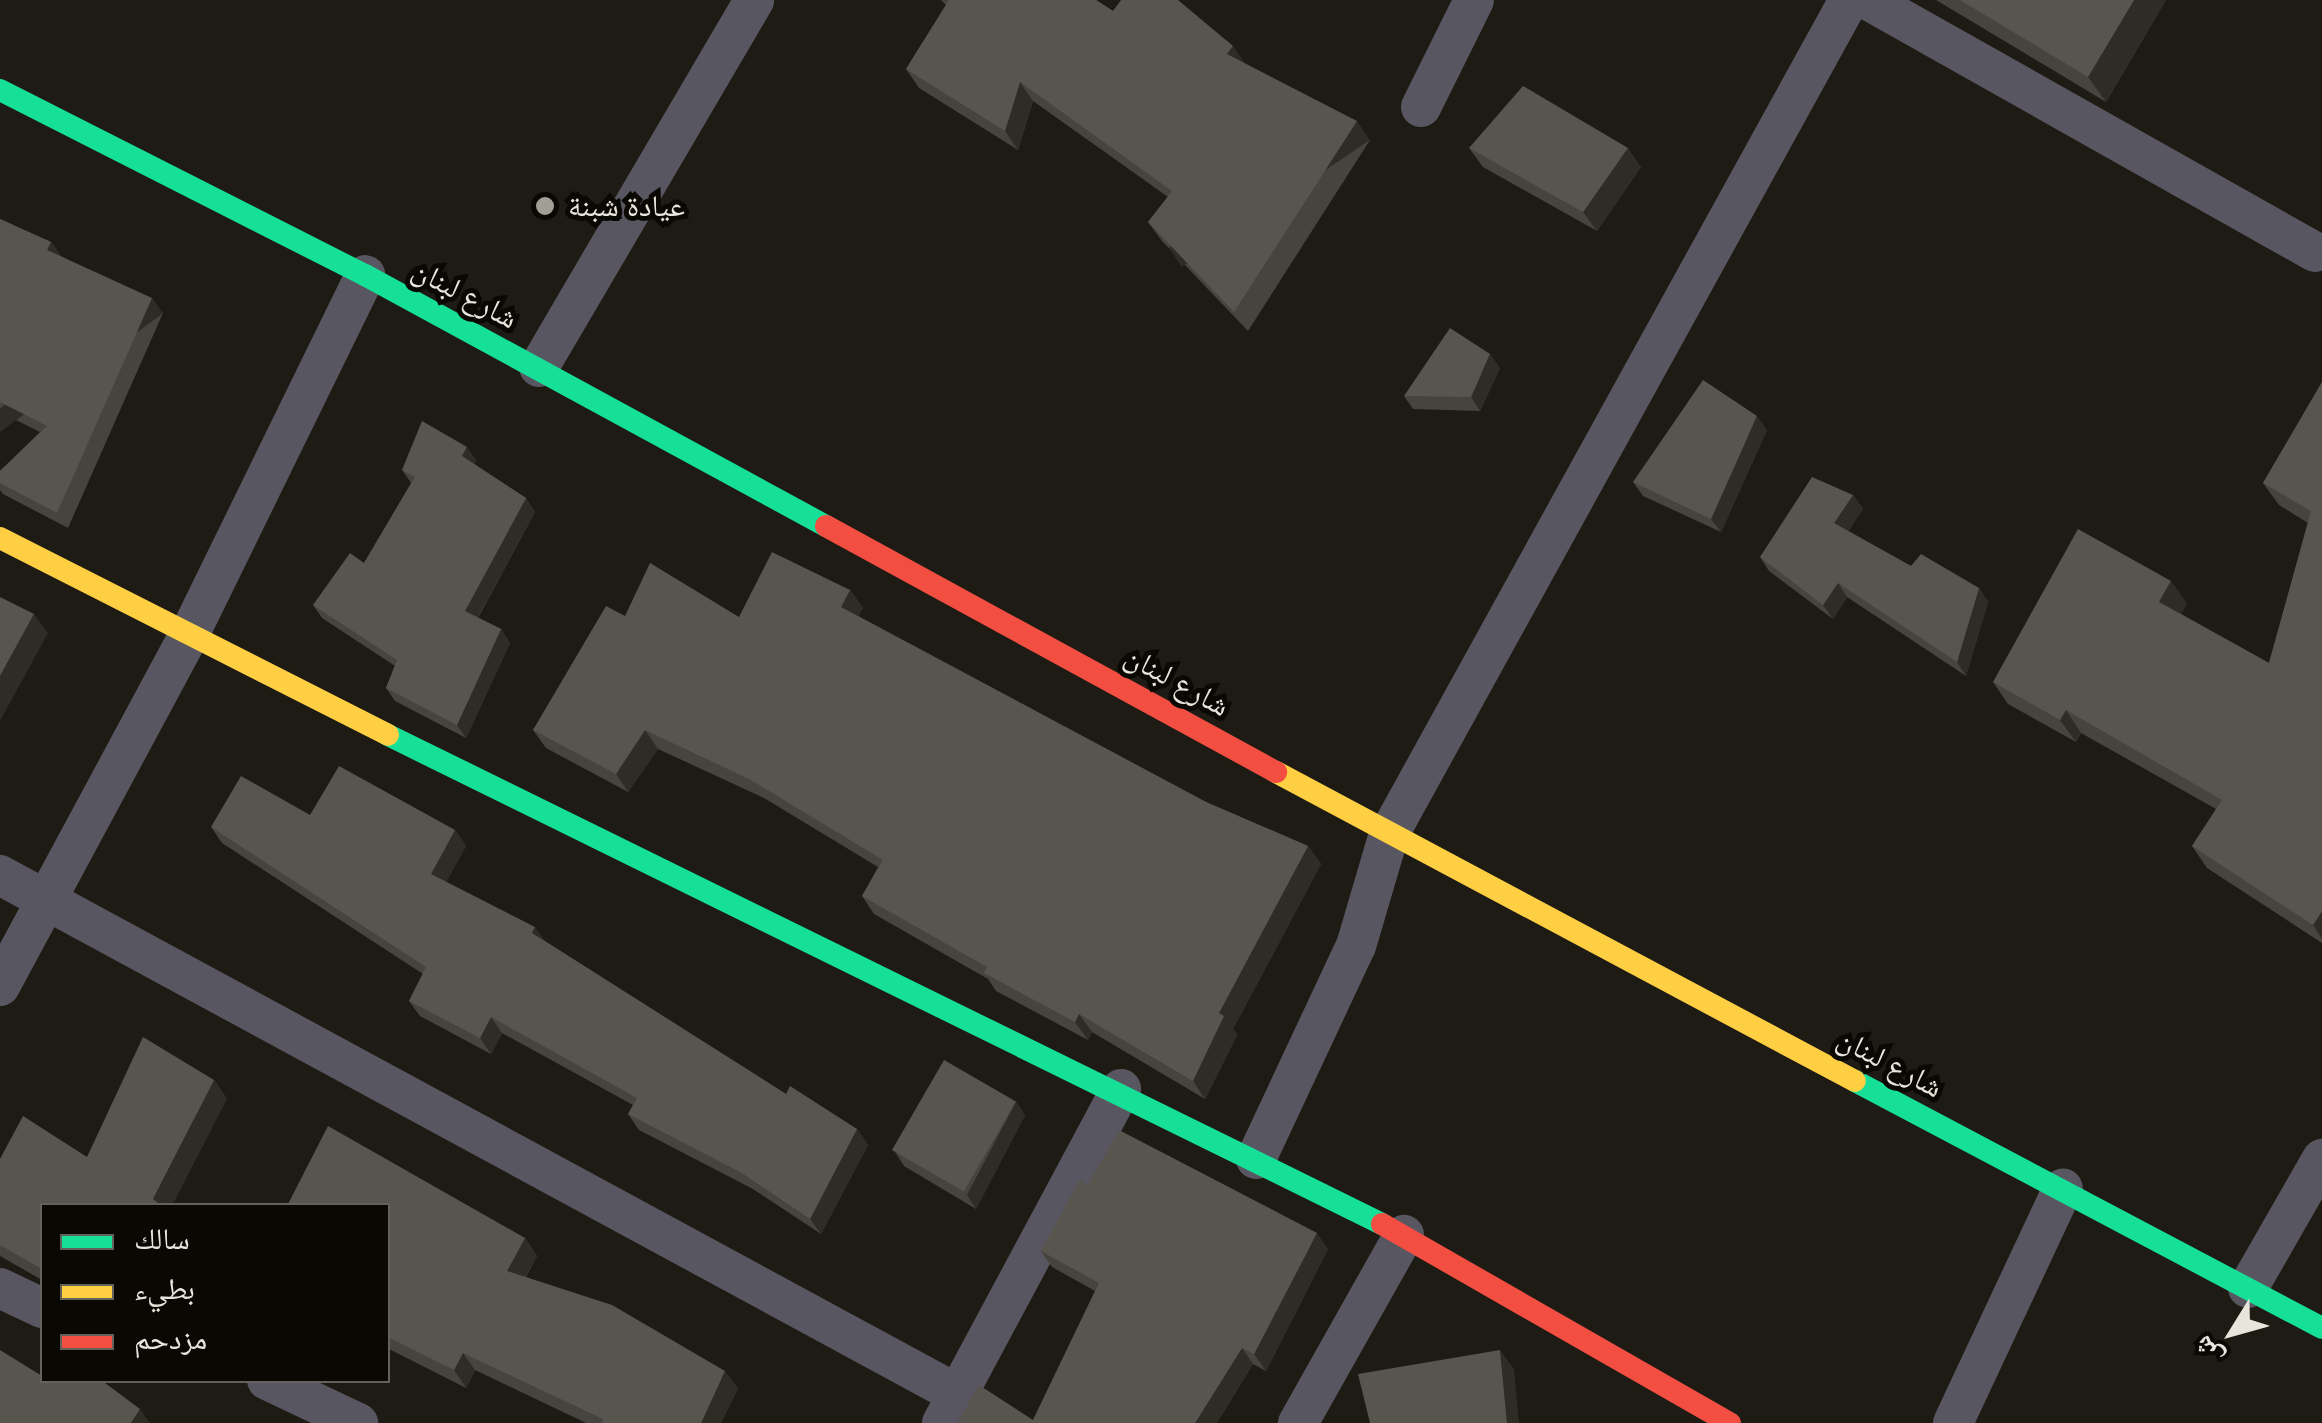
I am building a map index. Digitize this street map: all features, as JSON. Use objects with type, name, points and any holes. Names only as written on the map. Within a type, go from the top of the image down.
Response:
[{"type":"street","points":[[539,368],[754,0]]},
{"type":"street","points":[[1421,108],[1474,0]]},
{"type":"street","points":[[1256,1159],[1356,946],[1390,834],[1849,0]]},
{"type":"street","points":[[1868,0],[2316,252]]},
{"type":"street","name":"شارع لبنان","points":[[0,90],[366,275],[1390,834],[2322,1328]]},
{"type":"street","points":[[0,986],[188,637],[366,275]]},
{"type":"street","points":[[0,538],[188,637],[1256,1159],[1404,1235],[1730,1423]]},
{"type":"street","points":[[0,875],[949,1408],[1121,1090]]},
{"type":"street","points":[[2248,1288],[2322,1159]]},
{"type":"street","points":[[1953,1423],[2063,1188]]},
{"type":"street","points":[[1298,1423],[1404,1235]]},
{"type":"street","points":[[0,1288],[40,1307]]},
{"type":"street","points":[[273,1383],[358,1423]]},
{"type":"building","points":[[949,0],[1096,0],[1113,11],[1121,0],[1178,0],[1233,46],[1227,54],[1357,121],[1234,312],[1148,222],[1172,191],[1020,82],[1005,131],[906,69]]},
{"type":"building","points":[[1960,0],[2134,0],[2088,77]]},
{"type":"building","points":[[1523,86],[1628,148],[1583,212],[1469,148]]},
{"type":"building","points":[[0,219],[51,242],[47,250],[152,298],[57,513],[0,483],[0,471],[47,426],[0,402]]},
{"type":"building","points":[[1450,328],[1490,354],[1471,397],[1404,396]]},
{"type":"building","points":[[1703,380],[1757,416],[1711,519],[1633,482]]},
{"type":"building","points":[[2322,382],[2322,911],[2313,925],[2192,846],[2222,800],[2066,710],[2060,720],[1993,682],[2078,529],[2171,581],[2159,602],[2269,663],[2311,511],[2263,483]]},
{"type":"building","points":[[422,421],[467,447],[462,456],[526,498],[465,611],[501,629],[457,725],[386,688],[397,660],[313,605],[350,553],[364,563],[415,477],[402,470]]},
{"type":"building","points":[[1812,477],[1853,495],[1834,523],[1911,566],[1921,554],[1979,588],[1957,662],[1838,583],[1823,605],[1760,557]]},
{"type":"building","points":[[772,552],[850,590],[841,607],[1206,802],[1308,846],[1219,1013],[1224,1016],[1193,1081],[1079,1014],[1075,1022],[984,973],[987,967],[862,896],[883,860],[751,780],[645,730],[616,774],[533,730],[606,606],[625,616],[650,563],[739,617]]},
{"type":"building","points":[[0,597],[34,614],[0,676]]},
{"type":"building","points":[[339,766],[455,830],[431,874],[535,927],[532,933],[786,1094],[790,1086],[857,1129],[810,1219],[742,1173],[628,1114],[637,1098],[491,1017],[480,1038],[409,1001],[426,967],[211,827],[241,776],[310,815]]},
{"type":"building","points":[[143,1037],[214,1080],[153,1199],[158,1203],[40,1203],[40,1268],[0,1245],[0,1159],[23,1116],[87,1157]]},
{"type":"building","points":[[944,1060],[1016,1102],[964,1192],[892,1150]]},
{"type":"building","points":[[328,1126],[525,1238],[507,1271],[612,1305],[725,1371],[701,1423],[602,1423],[603,1419],[463,1353],[454,1370],[390,1338],[390,1203],[289,1203]]},
{"type":"building","points":[[1119,1130],[1317,1233],[1254,1354],[1242,1348],[1195,1423],[957,1423],[979,1385],[1033,1420],[1099,1283],[1041,1251],[1080,1179],[1088,1185]]},
{"type":"building","points":[[0,1350],[40,1375],[40,1383],[105,1383],[140,1409],[131,1423],[0,1423]]},
{"type":"building","points":[[1500,1350],[1507,1423],[1370,1423],[1358,1374]]},
{"type":"traffic: fast","points":[[0,90],[365,275],[826,526]]},
{"type":"traffic: fast","points":[[388,735],[1382,1224]]},
{"type":"traffic: fast","points":[[1855,1081],[2322,1328]]},
{"type":"traffic: slow","points":[[0,538],[388,735]]},
{"type":"traffic: slow","points":[[1276,772],[1855,1081]]},
{"type":"traffic: jam","points":[[826,526],[1276,772]]},
{"type":"traffic: jam","points":[[1382,1224],[1730,1423]]},
{"type":"place","name":"عيادة شبنة","points":[[545,206]]}]
